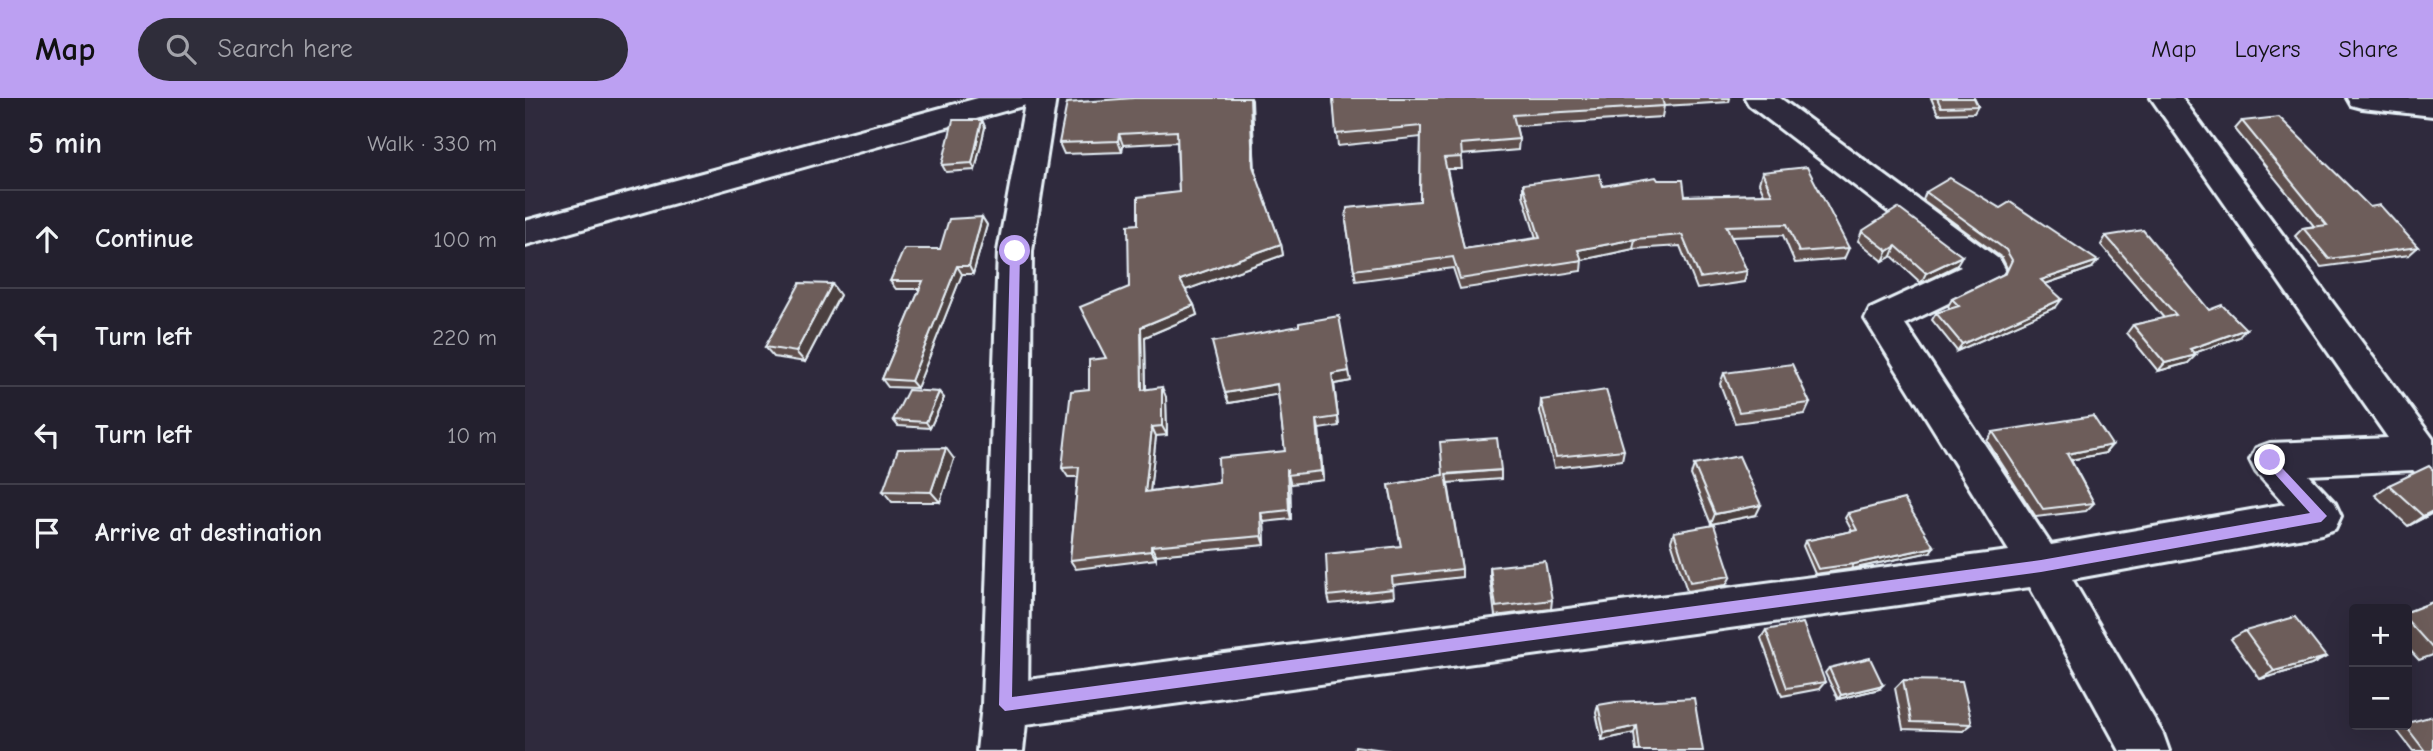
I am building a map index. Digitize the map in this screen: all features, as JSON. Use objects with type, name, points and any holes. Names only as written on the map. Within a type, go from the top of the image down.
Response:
[{"type":"street","points":[[525,233],[1015,98]]},
{"type":"street","points":[[1000,751],[1005,705],[1015,251],[1041,98]]},
{"type":"street","points":[[1760,98],[1989,269],[1883,319],[2041,566],[2146,751]]},
{"type":"street","points":[[2166,98],[2427,458]]},
{"type":"street","points":[[2362,98],[2433,106]]},
{"type":"street","points":[[1005,705],[2041,566],[2321,516],[2270,460],[2427,458]]},
{"type":"building","points":[[1134,98],[1250,98],[1253,166],[1281,244],[1180,280],[1194,305],[1141,327],[1142,390],[1162,387],[1162,426],[1152,427],[1145,492],[1219,482],[1218,458],[1285,451],[1277,384],[1225,393],[1212,342],[1339,316],[1349,371],[1332,374],[1338,417],[1317,420],[1321,471],[1287,475],[1289,510],[1261,513],[1262,536],[1151,546],[1151,551],[1070,560],[1079,467],[1062,468],[1071,391],[1089,389],[1089,360],[1106,358],[1080,307],[1129,287],[1128,225],[1138,224],[1138,197],[1179,192],[1177,131],[1119,134],[1118,141],[1059,143],[1067,103]]},
{"type":"building","points":[[1333,98],[1662,98],[1664,106],[1513,115],[1519,139],[1461,144],[1462,157],[1444,158],[1464,249],[1540,238],[1523,184],[1599,174],[1603,186],[1656,177],[1658,180],[1683,180],[1685,196],[1772,194],[1762,172],[1807,167],[1849,248],[1799,252],[1787,224],[1726,226],[1747,271],[1700,278],[1682,235],[1635,239],[1578,250],[1582,260],[1460,279],[1453,257],[1354,270],[1346,221],[1347,208],[1420,201],[1421,126],[1336,134]]},
{"type":"building","points":[[1937,98],[1974,98],[1978,106],[1941,107]]},
{"type":"building","points":[[2279,117],[2370,207],[2380,205],[2418,247],[2329,259],[2303,228],[2327,225],[2242,121]]},
{"type":"building","points":[[953,120],[982,120],[972,163],[942,165]]},
{"type":"building","points":[[1950,178],[2000,208],[2010,202],[2098,261],[2041,280],[2062,299],[1962,344],[1936,313],[1959,306],[1952,299],[2006,273],[2012,260],[2006,250],[1926,192]]},
{"type":"building","points":[[1898,208],[1962,256],[1926,273],[1896,246],[1888,251],[1862,231]]},
{"type":"building","points":[[982,217],[969,266],[957,266],[911,381],[882,379],[923,281],[890,281],[904,249],[940,249],[949,219]]},
{"type":"building","points":[[2143,230],[2209,310],[2222,305],[2246,329],[2190,349],[2196,355],[2165,363],[2133,325],[2176,315],[2106,236]]},
{"type":"building","points":[[800,283],[832,284],[796,352],[765,347]]},
{"type":"building","points":[[1792,364],[1810,403],[1739,412],[1724,373]]},
{"type":"building","points":[[908,390],[939,392],[926,422],[893,420]]},
{"type":"building","points":[[1606,390],[1624,450],[1556,457],[1541,400]]},
{"type":"building","points":[[2093,416],[2112,445],[2067,454],[2094,503],[2043,509],[1993,432]]},
{"type":"building","points":[[1497,438],[1501,470],[1446,474],[1462,569],[1392,577],[1393,589],[1328,596],[1326,554],[1401,546],[1389,485],[1443,475],[1440,442]]},
{"type":"building","points":[[946,448],[931,492],[883,491],[898,449]]},
{"type":"building","points":[[1739,456],[1761,505],[1715,514],[1694,465]]},
{"type":"building","points":[[2429,466],[2433,470],[2433,511],[2423,516],[2389,485]]},
{"type":"building","points":[[1904,499],[1934,547],[1818,569],[1805,541],[1857,530],[1848,513]]},
{"type":"building","points":[[1714,525],[1731,576],[1690,582],[1674,532]]},
{"type":"building","points":[[1545,561],[1552,600],[1496,607],[1490,567]]},
{"type":"building","points":[[2433,602],[2433,649],[2412,626],[2412,610]]},
{"type":"building","points":[[2295,617],[2326,657],[2274,671],[2245,631]]},
{"type":"building","points":[[1803,623],[1825,682],[1787,688],[1766,630]]},
{"type":"building","points":[[1870,658],[1883,685],[1841,695],[1829,668]]},
{"type":"building","points":[[1903,680],[1962,681],[1972,724],[1911,722]]},
{"type":"building","points":[[1694,698],[1703,751],[1640,751],[1637,726],[1604,733],[1598,705]]},
{"type":"building","points":[[2433,716],[2433,751],[2425,751],[2409,730],[2412,730],[2412,722]]},
{"type":"building","points":[[1355,746],[1391,751],[1354,751]]},
{"type":"route","points":[[1015,251],[1005,705],[2041,566],[2321,516],[2270,460]]}]
